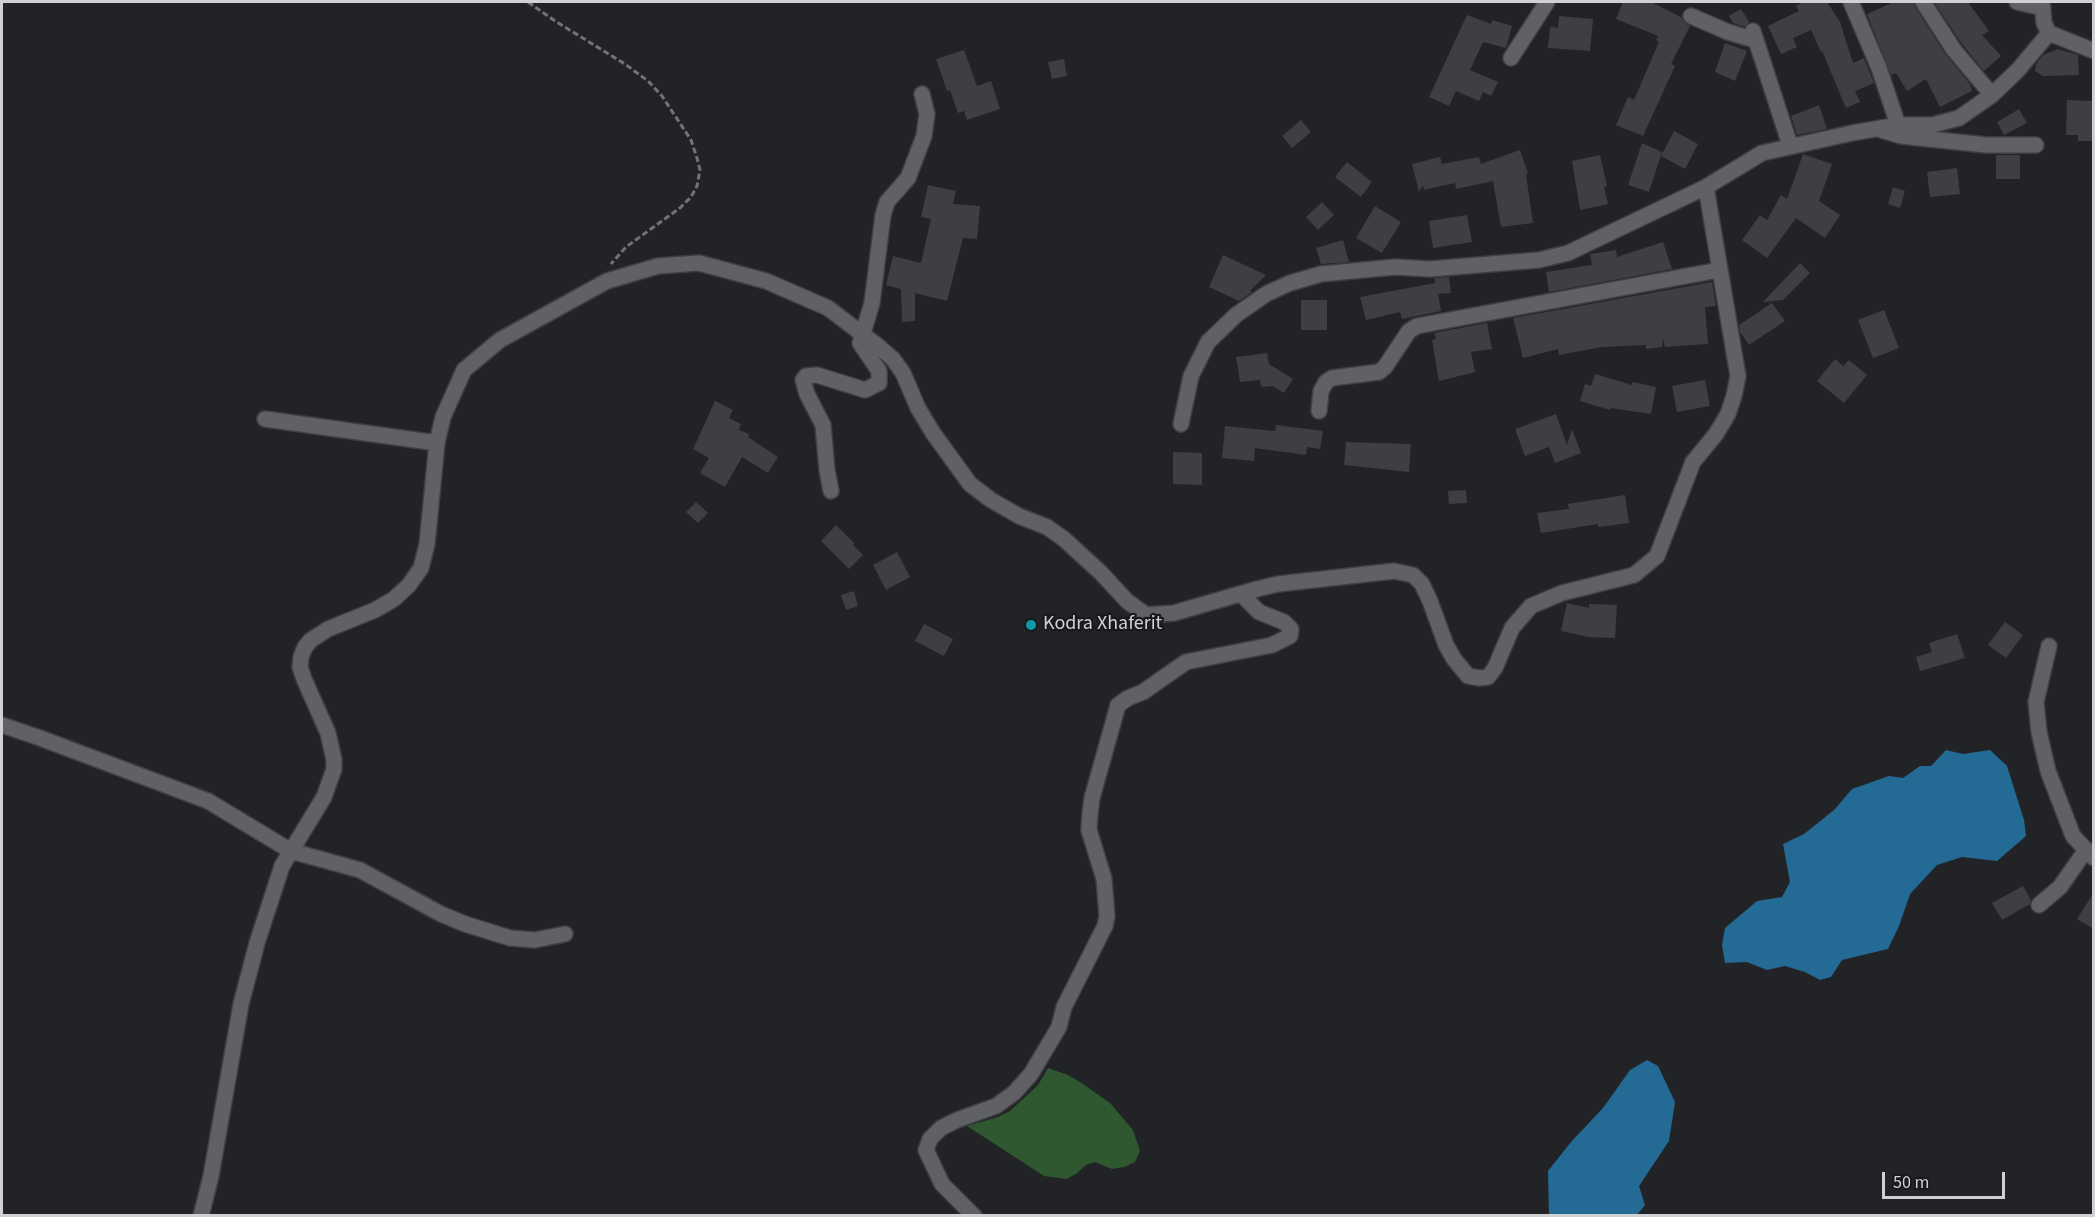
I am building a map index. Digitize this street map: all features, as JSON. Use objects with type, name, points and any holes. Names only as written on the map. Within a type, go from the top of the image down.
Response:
[{"type":"street","points":[[1511,58],[1547,2]]},
{"type":"street","points":[[1851,2],[1879,68],[1898,125]]},
{"type":"street","points":[[1923,2],[1954,50],[1992,95]]},
{"type":"street","points":[[2018,2],[2042,5],[2044,23],[2049,33],[2094,51]]},
{"type":"street","points":[[1691,16],[1728,32],[1754,35],[1791,146]]},
{"type":"street","points":[[1181,424],[1191,376],[1208,342],[1236,315],[1266,294],[1290,283],[1321,274],[1395,267],[1431,269],[1549,258],[1568,253],[1706,187],[1762,153],[1898,125],[1932,125],[1959,118],[1992,95],[2018,70],[2049,33]]},
{"type":"street","points":[[831,491],[823,425],[807,394],[803,380],[806,376],[818,375],[865,390],[879,383],[879,371],[860,343],[872,303],[885,208],[887,202],[908,178],[924,136],[927,114],[922,94]]},
{"type":"street","points":[[1878,129],[1901,136],[1986,146],[2036,145]]},
{"type":"street","points":[[201,1215],[211,1176],[248,974],[275,885],[291,851],[324,797],[334,769],[328,734],[304,679],[300,667],[301,657],[311,640],[328,629],[375,610],[394,599],[409,585],[421,568],[427,544],[437,443],[443,417],[464,370],[500,340],[607,281],[658,266],[699,263],[756,278],[828,308],[864,334],[892,359],[903,373],[918,408],[933,433],[970,484],[1019,516],[1047,527],[1064,539],[1135,608],[1146,615],[1174,613],[1278,584],[1394,571],[1413,575],[1422,584],[1446,645],[1454,659],[1468,676],[1479,678],[1488,676],[1494,668],[1512,628],[1531,606],[1562,593],[1634,575],[1658,556],[1693,462],[1716,434],[1728,414],[1738,376],[1706,187]]},
{"type":"street","points":[[1319,411],[1321,391],[1326,382],[1332,378],[1379,372],[1385,367],[1409,331],[1417,326],[1719,270]]},
{"type":"street","points":[[265,419],[437,443]]},
{"type":"street","points":[[974,1215],[942,1184],[926,1150],[930,1139],[941,1128],[957,1120],[996,1106],[1014,1093],[1031,1074],[1059,1027],[1064,1007],[1105,926],[1107,916],[1104,879],[1089,830],[1090,814],[1118,705],[1151,687],[1186,662],[1272,645],[1290,636],[1291,629],[1284,622],[1259,612],[1241,594]]},
{"type":"street","points":[[2039,905],[2060,887],[2090,854],[2073,836],[2048,771],[2039,732],[2036,702],[2049,646]]},
{"type":"street","points":[[2,725],[208,801],[291,851],[360,870],[441,914],[488,932],[510,938],[536,940],[565,934]]},
{"type":"path","points":[[528,2],[618,59],[648,81],[662,96],[691,140],[697,158],[700,171],[697,186],[691,197],[614,259],[608,270],[607,281]]},
{"type":"green space","points":[[1048,1068],[1068,1075],[1110,1103],[1133,1130],[1140,1151],[1135,1162],[1112,1169],[1095,1162],[1086,1165],[1066,1179],[1044,1176],[967,1126],[1010,1111],[1038,1085]]},
{"type":"water","points":[[1946,750],[1963,754],[1990,750],[2007,766],[2024,820],[2026,836],[1997,861],[1962,857],[1937,865],[1910,894],[1888,949],[1842,960],[1831,977],[1820,980],[1805,972],[1785,966],[1767,970],[1747,962],[1725,963],[1722,945],[1725,928],[1757,901],[1782,897],[1790,882],[1783,844],[1804,834],[1834,810],[1852,789],[1889,776],[1903,778],[1920,766],[1931,766]]},
{"type":"water","points":[[1647,1060],[1658,1066],[1675,1102],[1669,1141],[1639,1186],[1645,1205],[1637,1215],[1549,1215],[1548,1171],[1603,1108],[1630,1070]]},
{"type":"building","points":[[1623,2],[1651,2],[1681,17],[1690,26],[1671,64],[1675,66],[1643,136],[1616,125],[1628,97],[1634,100],[1659,42],[1656,40],[1658,36],[1616,19]]},
{"type":"building","points":[[1803,2],[1827,2],[1840,22],[1853,63],[1864,58],[1874,83],[1855,91],[1860,102],[1846,108],[1811,30],[1793,38],[1797,47],[1781,54],[1768,26],[1799,11],[1796,6]]},
{"type":"building","points":[[1894,2],[1913,2],[1946,55],[1970,84],[1972,91],[1940,107],[1926,79],[1907,91],[1896,73],[1891,75],[1867,14]]},
{"type":"building","points":[[1934,2],[1968,2],[1989,31],[1982,35],[2001,56],[1984,71],[1962,44]]},
{"type":"building","points":[[1741,9],[1749,22],[1745,27],[1733,23],[1729,16]]},
{"type":"building","points":[[1467,15],[1491,24],[1492,20],[1512,26],[1506,48],[1483,42],[1470,70],[1498,82],[1491,96],[1483,92],[1479,101],[1456,91],[1449,106],[1429,97]]},
{"type":"building","points":[[1559,16],[1593,19],[1590,51],[1548,48],[1550,27],[1558,28]]},
{"type":"building","points":[[1725,43],[1747,51],[1735,81],[1715,72]]},
{"type":"building","points":[[2058,49],[2078,55],[2079,75],[2043,76],[2035,71],[2036,64],[2043,55]]},
{"type":"building","points":[[964,50],[977,86],[991,81],[1000,109],[967,120],[964,111],[958,113],[950,90],[947,91],[936,59]]},
{"type":"building","points":[[1064,59],[1067,76],[1052,79],[1048,62]]},
{"type":"building","points":[[2067,100],[2093,101],[2094,141],[2078,141],[2078,135],[2066,135]]},
{"type":"building","points":[[1819,105],[1827,129],[1797,135],[1791,116]]},
{"type":"building","points":[[2019,109],[2027,123],[2004,135],[1997,122]]},
{"type":"building","points":[[1301,120],[1311,132],[1292,148],[1282,136]]},
{"type":"building","points":[[1674,131],[1698,144],[1685,169],[1661,156]]},
{"type":"building","points":[[1642,143],[1662,152],[1649,192],[1628,185]]},
{"type":"building","points":[[1520,150],[1528,173],[1526,174],[1533,223],[1501,227],[1493,181],[1456,189],[1455,183],[1424,190],[1423,185],[1419,192],[1412,164],[1440,157],[1442,164],[1479,157],[1481,164]]},
{"type":"building","points":[[1803,154],[1832,164],[1819,201],[1840,215],[1825,238],[1796,218],[1767,258],[1742,240],[1760,215],[1767,220],[1781,195],[1787,199]]},
{"type":"building","points":[[1600,155],[1607,186],[1604,187],[1608,204],[1580,210],[1572,161]]},
{"type":"building","points":[[1996,155],[2020,155],[2020,179],[1996,179]]},
{"type":"building","points":[[1347,162],[1372,182],[1361,197],[1335,177]]},
{"type":"building","points":[[1957,168],[1960,194],[1930,197],[1927,172]]},
{"type":"building","points":[[928,185],[956,191],[953,204],[980,206],[977,239],[963,238],[947,301],[915,293],[915,321],[902,322],[901,289],[886,285],[893,256],[921,263],[931,219],[921,217]]},
{"type":"building","points":[[1893,187],[1905,191],[1900,208],[1888,204]]},
{"type":"building","points":[[1322,202],[1334,215],[1318,230],[1306,217]]},
{"type":"building","points":[[1375,206],[1401,222],[1382,253],[1356,238]]},
{"type":"building","points":[[1467,215],[1472,242],[1433,248],[1429,221]]},
{"type":"building","points":[[1343,240],[1349,262],[1321,264],[1316,248]]},
{"type":"building","points":[[1663,242],[1672,269],[1549,292],[1546,272],[1592,265],[1590,254],[1616,250],[1617,257]]},
{"type":"building","points":[[1223,255],[1266,275],[1250,291],[1252,292],[1239,301],[1209,287]]},
{"type":"building","points":[[1800,263],[1810,273],[1783,300],[1763,302]]},
{"type":"building","points":[[1449,277],[1451,293],[1438,294],[1441,311],[1402,319],[1400,312],[1366,320],[1360,297],[1435,283],[1435,278]]},
{"type":"building","points":[[1712,282],[1716,306],[1705,307],[1708,344],[1665,347],[1663,339],[1662,347],[1646,349],[1646,345],[1602,347],[1559,355],[1558,349],[1523,358],[1513,318]]},
{"type":"building","points":[[1301,300],[1327,300],[1327,330],[1301,330]]},
{"type":"building","points":[[1772,303],[1785,321],[1749,345],[1740,332],[1739,325]]},
{"type":"building","points":[[1884,310],[1899,348],[1873,358],[1858,320]]},
{"type":"building","points":[[1487,323],[1492,349],[1471,352],[1475,372],[1439,381],[1432,340],[1436,339],[1434,333]]},
{"type":"building","points":[[1267,353],[1269,364],[1293,379],[1284,393],[1272,386],[1261,387],[1260,380],[1240,382],[1236,357]]},
{"type":"building","points":[[1835,359],[1843,366],[1849,360],[1867,375],[1844,403],[1817,381]]},
{"type":"building","points":[[1595,374],[1632,385],[1632,382],[1656,387],[1651,414],[1611,408],[1610,410],[1580,401],[1585,384],[1591,386]]},
{"type":"building","points":[[1705,380],[1710,406],[1677,412],[1672,386]]},
{"type":"building","points":[[715,401],[733,410],[729,418],[741,424],[739,430],[749,434],[748,437],[778,457],[768,473],[742,457],[725,487],[700,473],[709,458],[693,449]]},
{"type":"building","points":[[1556,414],[1567,445],[1572,429],[1581,453],[1555,463],[1549,447],[1525,456],[1515,429]]},
{"type":"building","points":[[1276,425],[1323,431],[1320,449],[1307,447],[1306,455],[1255,448],[1254,461],[1222,458],[1225,426],[1275,431]]},
{"type":"building","points":[[1346,442],[1411,444],[1409,472],[1344,465]]},
{"type":"building","points":[[1173,452],[1202,453],[1202,485],[1173,484]]},
{"type":"building","points":[[1466,490],[1467,503],[1449,504],[1448,491]]},
{"type":"building","points":[[1625,495],[1629,523],[1598,527],[1598,524],[1541,533],[1537,513],[1569,509],[1568,504]]},
{"type":"building","points":[[696,502],[708,513],[698,523],[686,512]]},
{"type":"building","points":[[836,525],[863,555],[849,569],[821,541]]},
{"type":"building","points":[[897,552],[910,577],[886,590],[873,565]]},
{"type":"building","points":[[854,591],[858,606],[846,610],[841,595]]},
{"type":"building","points":[[1567,603],[1589,608],[1589,604],[1617,605],[1615,638],[1588,637],[1561,631]]},
{"type":"building","points":[[2005,622],[2023,635],[2006,658],[1988,645]]},
{"type":"building","points":[[924,624],[953,639],[944,656],[915,641]]},
{"type":"building","points":[[1957,634],[1965,658],[1920,671],[1916,657],[1932,652],[1929,643]]},
{"type":"building","points":[[2023,886],[2031,900],[2030,904],[2002,920],[1992,903]]},
{"type":"building","points":[[2094,892],[2094,929],[2077,919]]},
{"type":"place","name":"Kodra Xhaferit","points":[[1031,625]]}]
